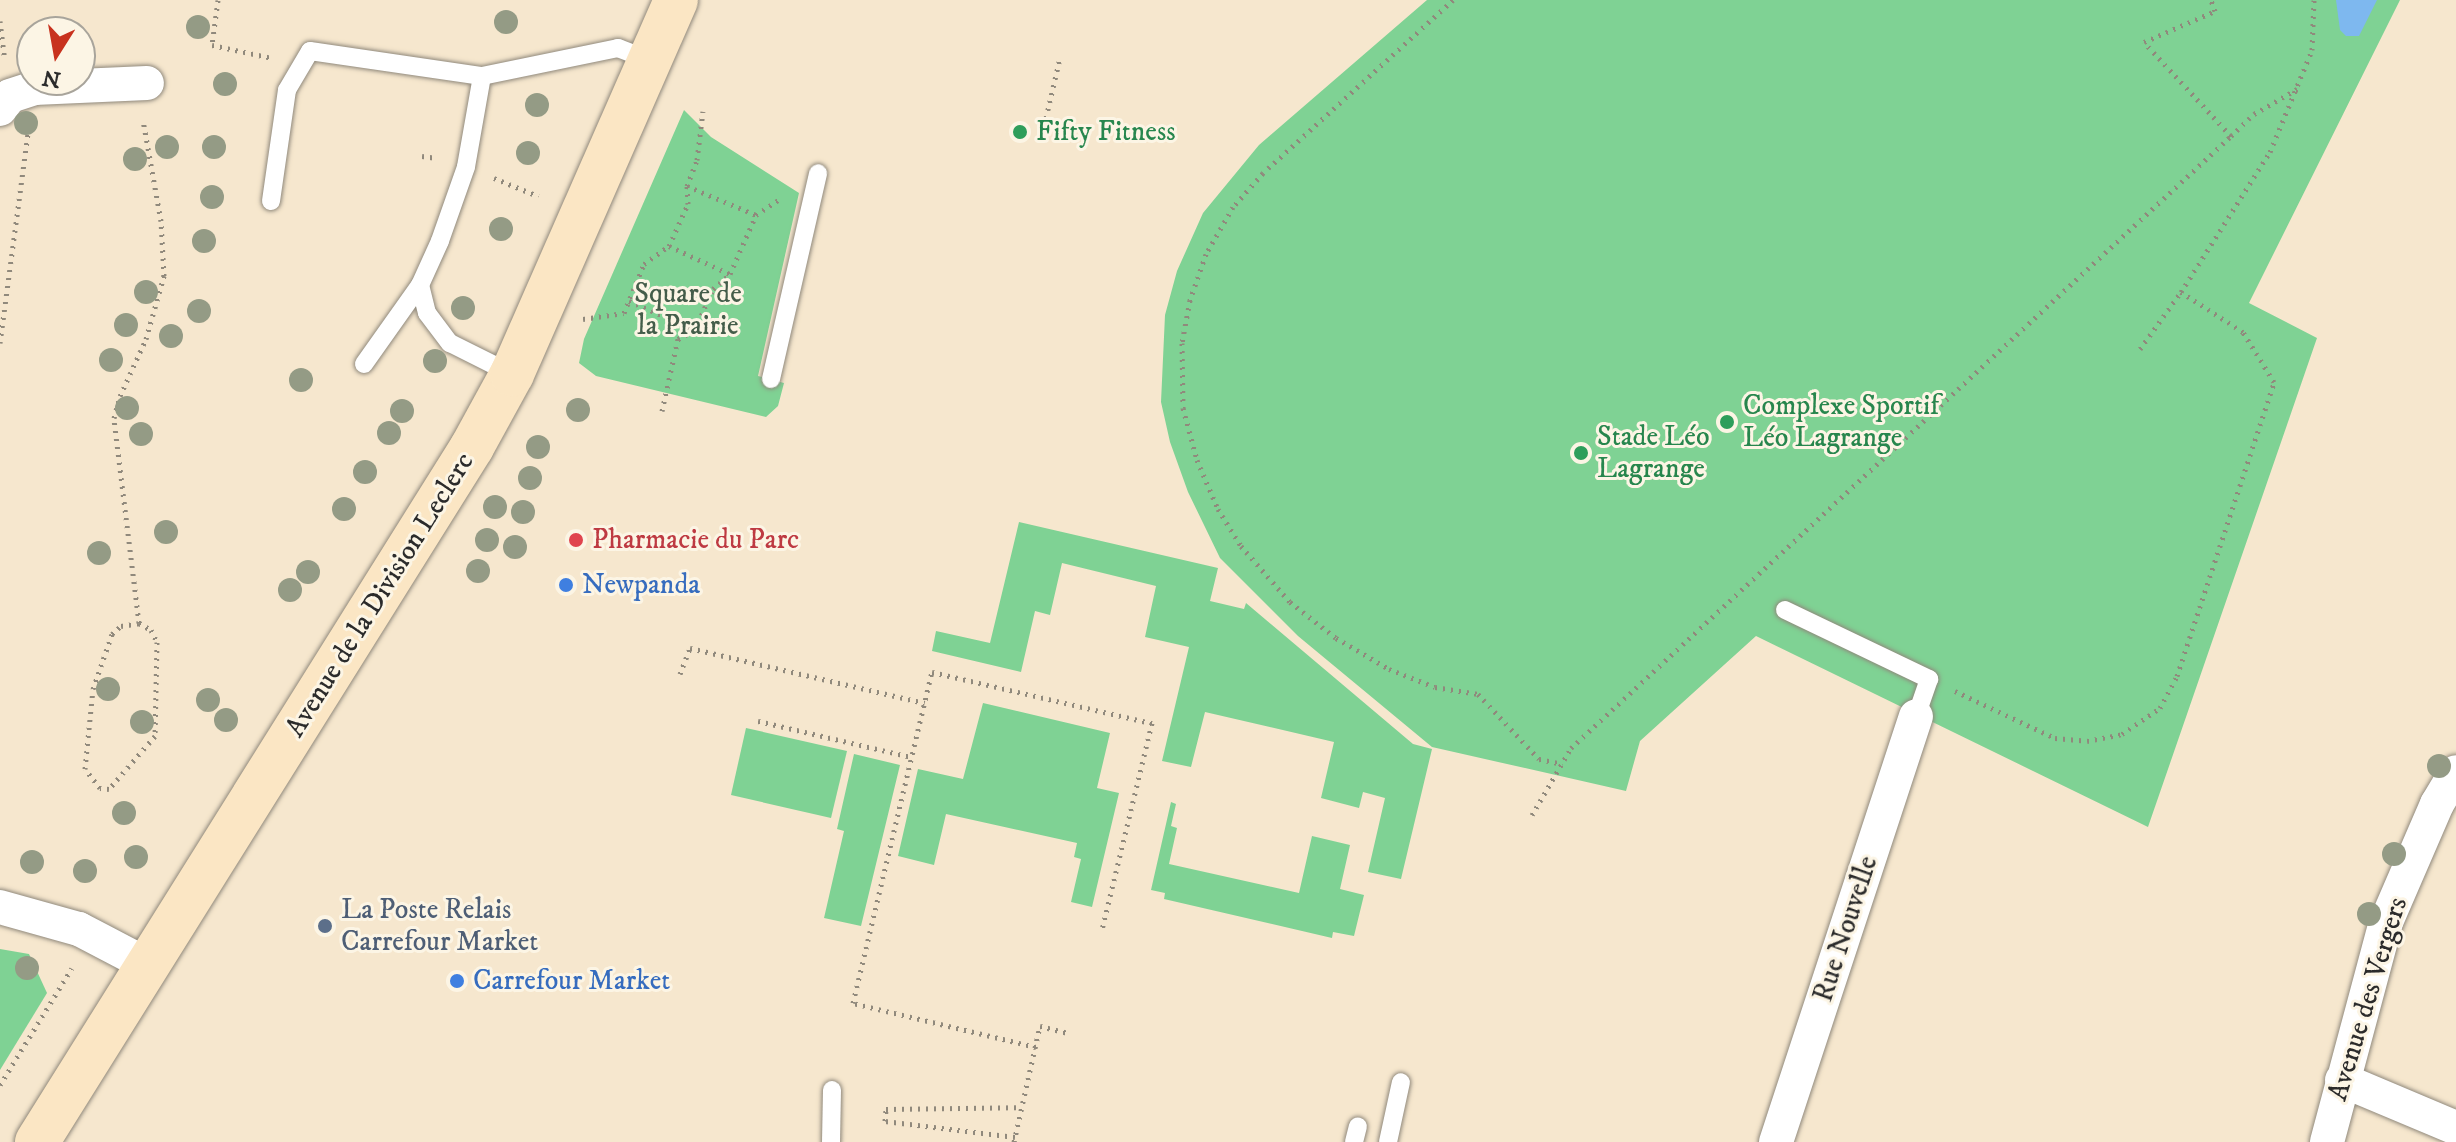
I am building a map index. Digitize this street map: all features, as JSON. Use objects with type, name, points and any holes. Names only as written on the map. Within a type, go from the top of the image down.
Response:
[{"type":"main road","name":"Avenue de la Division Leclerc","points":[[37,1142],[146,964],[389,582],[512,374],[672,10]]},
{"type":"street","points":[[96,85],[135,83]]},
{"type":"street","points":[[0,109],[10,96],[16,94]]},
{"type":"street","name":"Rue Nouvelle","points":[[1776,1142],[1916,716]]},
{"type":"street","name":"Avenue des Vergers","points":[[2327,1142],[2386,922],[2437,804],[2456,772]]},
{"type":"street","points":[[0,907],[79,929],[146,964]]},
{"type":"street","points":[[2342,1080],[2456,1128]]},
{"type":"lane","points":[[271,201],[287,90],[310,51],[482,76],[618,48],[650,60]]},
{"type":"lane","points":[[364,364],[420,285],[440,241],[466,167],[482,76]]},
{"type":"lane","points":[[771,379],[818,173]]},
{"type":"lane","points":[[420,285],[427,313],[450,343],[512,374]]},
{"type":"lane","points":[[1785,610],[1929,679],[1916,716]]},
{"type":"lane","points":[[1388,1142],[1401,1082]]},
{"type":"lane","points":[[831,1142],[832,1090]]},
{"type":"path","points":[[218,0],[212,45],[270,56],[298,72]]},
{"type":"path","points":[[1453,0],[1263,173],[1233,207],[1206,254],[1190,300],[1182,343],[1183,408],[1197,460],[1218,509],[1241,546],[1290,602],[1336,638],[1389,669],[1435,687],[1478,694],[1539,759],[1562,764]]},
{"type":"path","points":[[2211,0],[2215,11],[2144,42],[2231,136]]},
{"type":"path","points":[[2140,349],[2181,292],[2270,152],[2312,50],[2314,0]]},
{"type":"path","points":[[1046,118],[1060,58]]},
{"type":"path","points":[[135,83],[149,143],[164,258],[158,303],[114,418],[139,623]]},
{"type":"path","points":[[1532,815],[1571,748],[1594,726],[2254,114],[2297,88]]},
{"type":"path","points":[[0,343],[33,96]]},
{"type":"path","points":[[578,319],[624,313],[644,264],[669,246],[688,204],[687,186],[697,160],[703,111]]},
{"type":"path","points":[[662,411],[678,339],[695,330],[713,289],[730,274],[756,215],[818,173]]},
{"type":"path","points":[[490,177],[538,196]]},
{"type":"path","points":[[687,186],[756,215]]},
{"type":"path","points":[[669,246],[730,274]]},
{"type":"path","points":[[1929,679],[2055,738],[2087,741],[2122,734],[2160,708],[2177,676],[2274,382],[2243,332],[2181,292]]},
{"type":"path","points":[[629,301],[695,330]]},
{"type":"path","points":[[139,623],[151,630],[157,642],[155,736],[109,789],[100,788],[85,769],[93,689],[112,634],[121,626],[139,623]]},
{"type":"path","points":[[680,674],[690,648],[925,703]]},
{"type":"path","points":[[1036,1047],[853,1003],[932,672],[1152,723],[1102,930]]},
{"type":"path","points":[[758,721],[912,757]]},
{"type":"path","points":[[0,1085],[79,957]]},
{"type":"path","points":[[1022,1107],[886,1109],[885,1121],[1015,1140],[1040,1026],[1068,1033]]},
{"type":"path","points":[[978,1142],[979,1133]]},
{"type":"green space","name":"Complexe Sportif Léo Lagrange","points":[[1427,0],[2400,0],[2249,303],[2317,338],[2148,827],[1756,636],[1640,741],[1626,791],[1432,747],[1298,636],[1220,558],[1188,492],[1170,442],[1161,402],[1165,315],[1177,271],[1203,213],[1259,145]]},
{"type":"green space","name":"Square de la Prairie","points":[[684,110],[711,137],[799,193],[758,376],[784,383],[778,406],[766,417],[596,376],[579,363],[584,339]]},
{"type":"green space","points":[[1019,522],[1218,568],[1210,601],[1244,609],[1246,603],[1413,744],[1432,749],[1401,879],[1368,872],[1385,798],[1363,792],[1359,808],[1321,798],[1334,742],[1205,712],[1191,767],[1162,761],[1189,647],[1145,637],[1156,586],[1062,563],[1050,615],[1035,611],[1021,672],[932,651],[936,631],[990,643]]},
{"type":"green space","points":[[983,703],[1110,733],[1097,788],[1119,793],[1092,907],[1071,902],[1081,859],[1074,857],[1077,843],[946,814],[934,865],[898,856],[918,769],[963,779]]},
{"type":"green space","points":[[746,728],[847,751],[831,818],[731,795]]},
{"type":"green space","points":[[854,754],[900,765],[861,926],[824,918],[844,831],[837,829]]},
{"type":"green space","points":[[1171,802],[1176,804],[1171,826],[1177,828],[1169,864],[1299,893],[1312,836],[1350,845],[1340,889],[1364,895],[1354,936],[1333,932],[1332,938],[1164,899],[1165,893],[1151,890]]},
{"type":"green space","points":[[0,949],[29,954],[47,993],[0,1070]]},
{"type":"water","points":[[2336,0],[2377,0],[2359,36],[2346,36],[2340,30]]},
{"type":"place","name":"Fifty Fitness","points":[[1020,132]]},
{"type":"place","name":"Complexe Sportif Léo Lagrange","points":[[1727,422]]},
{"type":"place","name":"Stade Léo Lagrange","points":[[1581,453]]},
{"type":"place","name":"Pharmacie du Parc","points":[[576,540]]},
{"type":"place","name":"Newpanda","points":[[566,585]]},
{"type":"place","name":"La Poste Relais Carrefour Market","points":[[325,926]]},
{"type":"place","name":"Carrefour Market","points":[[457,981]]}]
